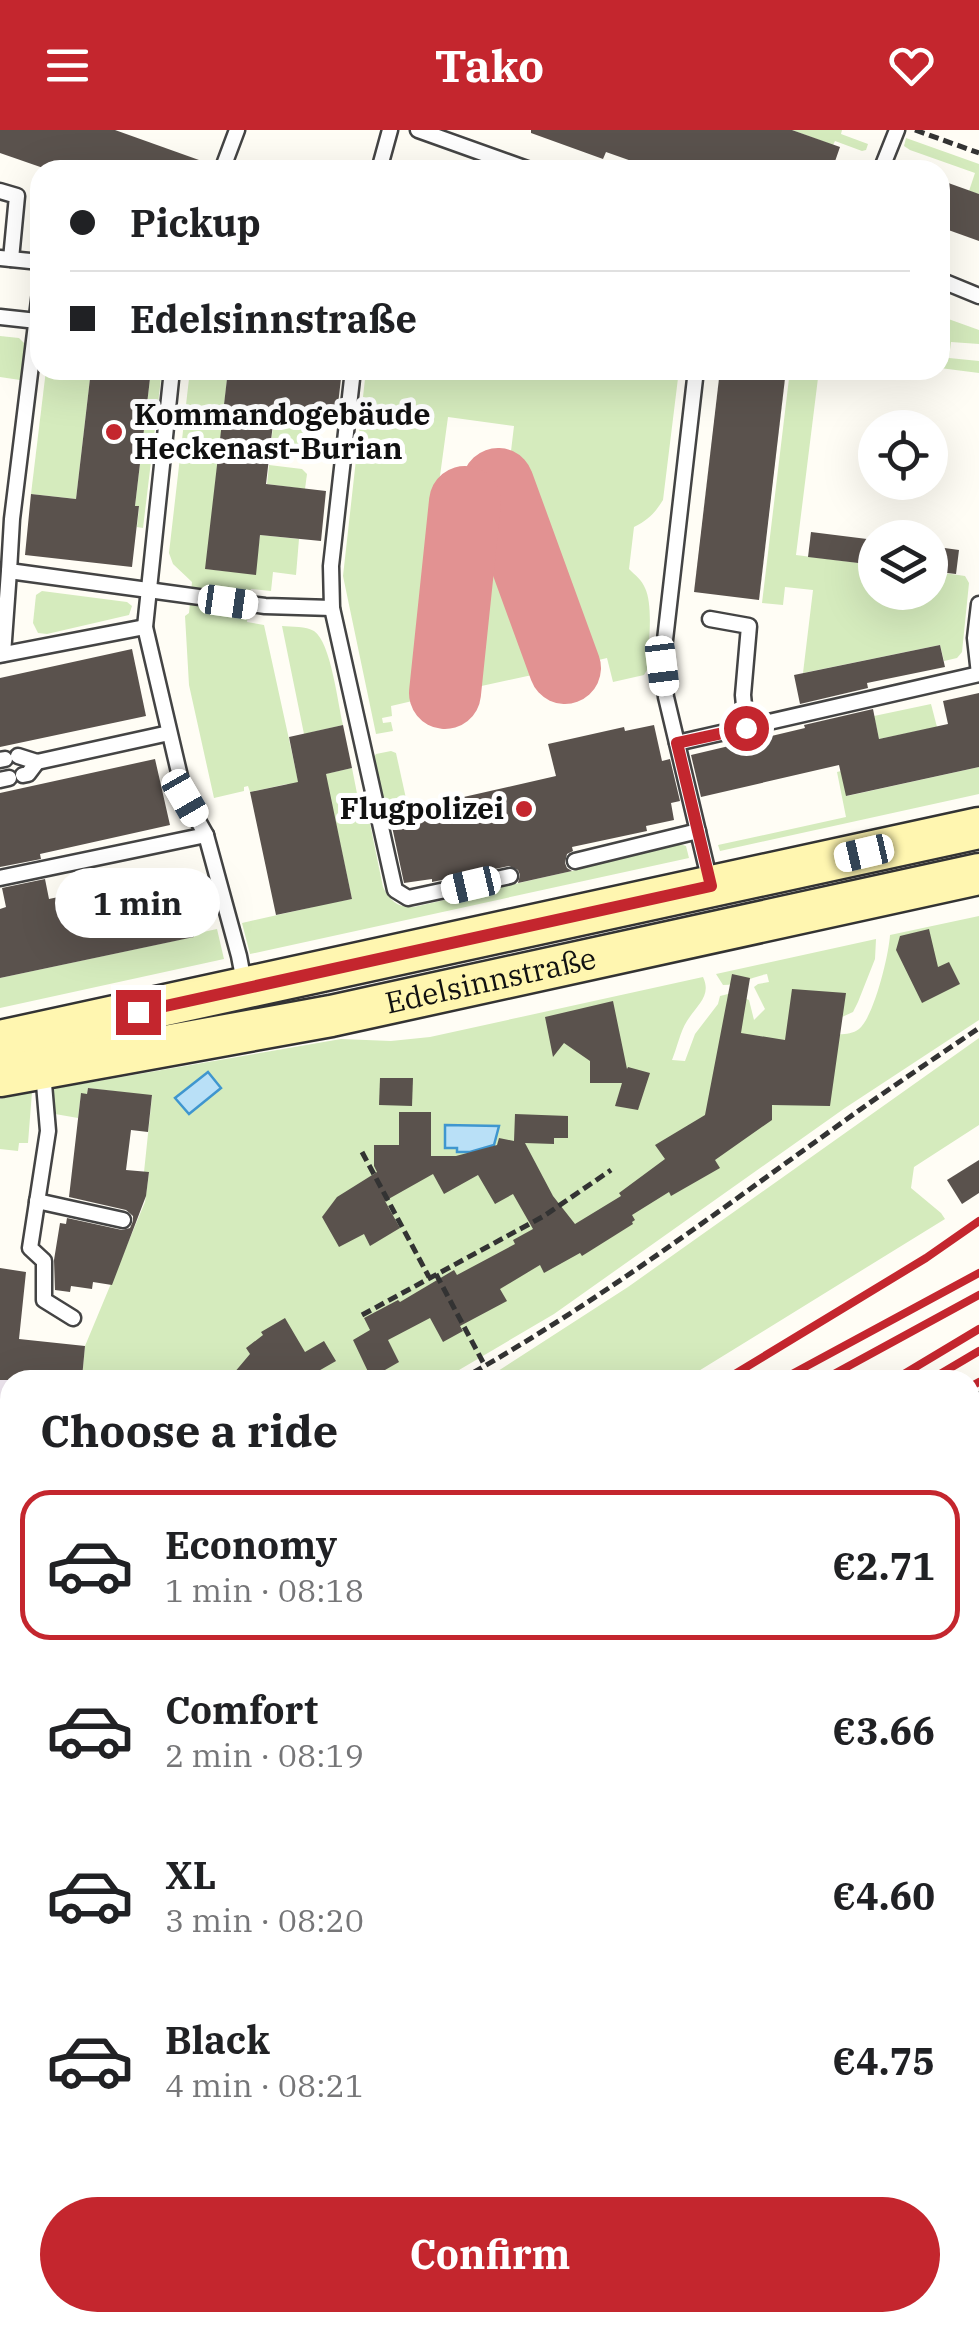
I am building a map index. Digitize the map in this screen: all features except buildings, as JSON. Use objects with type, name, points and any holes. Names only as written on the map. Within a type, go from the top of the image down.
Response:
[{"type":"main road","name":"Edelsinnstraße","points":[[0,1041],[979,828]]},
{"type":"main road","name":"Edelsinnstraße","points":[[0,1076],[332,1016],[979,874]]},
{"type":"lane","points":[[226,160],[237,130]]},
{"type":"lane","points":[[382,160],[390,130]]},
{"type":"lane","points":[[418,130],[502,160]]},
{"type":"lane","points":[[885,160],[897,130]]},
{"type":"lane","points":[[0,191],[17,196],[6,258]]},
{"type":"lane","points":[[950,284],[979,296]]},
{"type":"lane","points":[[0,317],[30,321]]},
{"type":"lane","points":[[30,377],[12,519],[2,655],[145,627]]},
{"type":"lane","points":[[171,380],[145,627],[185,798],[206,835],[244,988]]},
{"type":"lane","points":[[352,380],[331,566],[332,608],[396,890],[408,898],[510,876]]},
{"type":"lane","points":[[695,380],[662,666],[711,886]]},
{"type":"lane","points":[[9,572],[265,606],[332,608]]},
{"type":"lane","points":[[677,743],[979,674],[975,638],[979,604]]},
{"type":"lane","points":[[710,619],[749,626],[743,695],[746,728]]},
{"type":"lane","points":[[8,759],[37,762],[169,733]]},
{"type":"lane","points":[[11,778],[28,774],[37,762]]},
{"type":"lane","points":[[575,861],[698,831]]},
{"type":"lane","points":[[0,878],[206,835]]},
{"type":"lane","points":[[43,1066],[48,1131],[30,1248],[44,1261],[44,1300],[73,1318]]},
{"type":"lane","points":[[37,1201],[123,1220]]},
{"type":"path","points":[[915,130],[979,153]]},
{"type":"path","points":[[478,1370],[650,1262],[979,1028]]},
{"type":"path","points":[[362,1152],[429,1278]]},
{"type":"path","points":[[362,1315],[544,1216],[611,1170]]},
{"type":"path","points":[[436,1274],[485,1366]]},
{"type":"green space","points":[[792,130],[842,130],[841,134],[868,144],[862,151]]},
{"type":"green space","points":[[906,138],[979,164],[979,194],[969,191],[975,173],[950,164],[950,160],[938,160],[904,146]]},
{"type":"green space","points":[[950,320],[979,330],[979,344],[951,342],[950,350]]},
{"type":"green space","points":[[0,336],[19,338],[25,344],[20,380],[0,377]]},
{"type":"green space","points":[[950,358],[979,361],[979,373],[950,369]]},
{"type":"green space","points":[[45,380],[90,380],[76,499],[31,494]]},
{"type":"green space","points":[[150,380],[161,380],[143,528],[137,527],[139,507],[135,506]]},
{"type":"green space","points":[[189,380],[227,380],[206,569],[255,574],[260,535],[299,539],[296,575],[273,572],[271,591],[251,589],[247,622],[264,625],[325,904],[352,899],[325,774],[352,768],[362,819],[369,819],[383,887],[399,905],[414,907],[680,844],[686,846],[689,858],[250,954],[242,923],[313,907],[287,784],[250,792],[248,786],[244,791],[214,798],[189,685],[185,616],[189,613],[192,582],[173,564],[169,553]]},
{"type":"green space","points":[[365,380],[678,380],[663,500],[651,516],[634,527],[629,569],[644,585],[648,596],[650,628],[644,675],[613,682],[607,658],[570,667],[506,493],[514,426],[448,417],[437,498],[457,501],[438,695],[391,706],[392,716],[382,718],[383,723],[391,722],[393,731],[376,734],[343,576]]},
{"type":"green space","points":[[789,380],[818,380],[796,555],[858,563],[858,610],[948,610],[948,574],[965,576],[969,583],[962,652],[957,658],[944,661],[940,645],[803,673],[813,590],[785,587],[783,605],[762,603]]},
{"type":"green space","points":[[275,406],[314,411],[310,445],[302,449],[271,446]]},
{"type":"green space","points":[[269,465],[302,469],[307,474],[305,489],[267,484]]},
{"type":"green space","points":[[473,503],[501,506],[560,669],[454,692]]},
{"type":"green space","points":[[42,591],[127,602],[132,606],[129,615],[38,633],[33,623],[36,595]]},
{"type":"green space","points":[[282,626],[307,628],[320,637],[343,725],[304,734]]},
{"type":"green space","points":[[931,704],[937,727],[879,739],[874,716]]},
{"type":"green space","points":[[396,753],[407,803],[382,809],[372,760],[376,754]]},
{"type":"green space","points":[[979,767],[979,794],[720,851],[718,845],[846,817],[837,772],[841,771],[847,796]]},
{"type":"green space","points":[[979,916],[979,1020],[845,1108],[554,1314],[459,1370],[83,1370],[85,1346],[145,1202],[152,1096],[88,1088],[87,1094],[81,1094],[78,1118],[55,1114],[52,1089],[341,1039],[391,1041],[430,1037],[703,977],[705,995],[685,1025],[672,1060],[685,1061],[695,1034],[720,996],[732,993],[749,1000],[754,1020],[765,1009],[754,987],[769,982],[767,974],[723,985],[716,974],[876,939],[875,959],[853,1012],[842,1017],[827,1034],[848,1034],[859,1029],[870,1012],[890,935]]},
{"type":"green space","points":[[217,929],[224,959],[0,1008],[0,978]]},
{"type":"green space","points":[[979,1038],[979,1125],[914,1167],[911,1188],[945,1219],[700,1370],[499,1370],[628,1287]]},
{"type":"green space","points":[[32,1092],[28,1143],[19,1143],[18,1151],[0,1149],[0,1099]]},
{"type":"water","points":[[208,1072],[221,1088],[189,1114],[175,1098]]},
{"type":"water","points":[[445,1125],[499,1126],[494,1145],[457,1152],[457,1148],[445,1148]]},
{"type":"taxiway","points":[[498,484],[565,668]]},
{"type":"taxiway","points":[[445,693],[465,502]]},
{"type":"railway","points":[[741,1370],[926,1258],[979,1221]]},
{"type":"railway","points":[[800,1370],[979,1273]]},
{"type":"railway","points":[[841,1370],[979,1295]]},
{"type":"railway","points":[[911,1370],[979,1329]]},
{"type":"railway","points":[[947,1370],[979,1351]]},
{"type":"place","name":"Kommandogebäude Heckenast-Burian","points":[[114,432]]},
{"type":"place","name":"Flugpolizei","points":[[524,809]]},
{"type":"route","points":[[138,1012],[711,886],[677,743],[746,728]]}]
